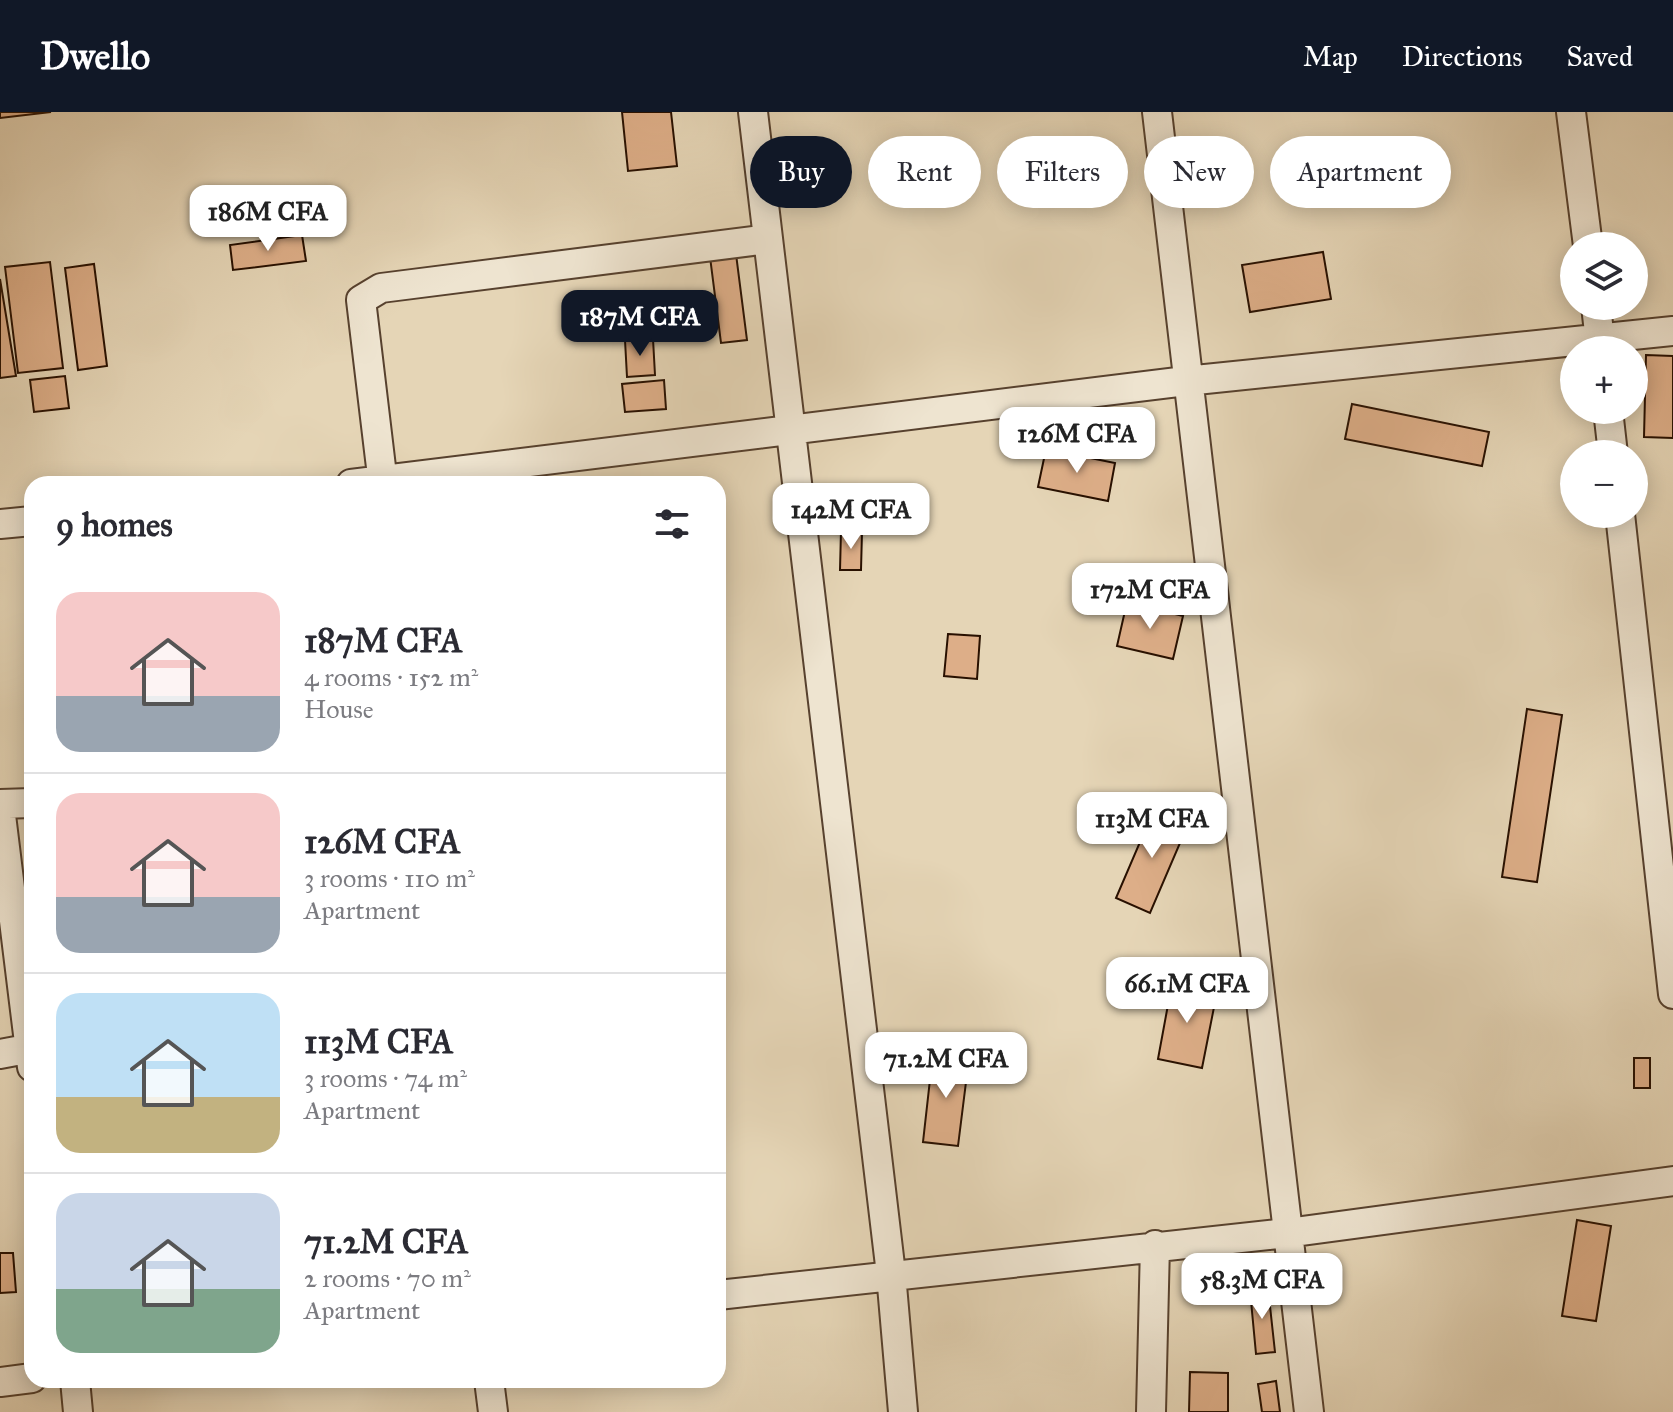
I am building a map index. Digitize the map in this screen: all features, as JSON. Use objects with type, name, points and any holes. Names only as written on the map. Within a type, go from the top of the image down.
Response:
[{"type":"street","points":[[753,112],[891,1274],[903,1412]]},
{"type":"street","points":[[1157,112],[1186,381],[1309,1412]]},
{"type":"street","points":[[1571,112],[1586,232]]},
{"type":"street","points":[[381,476],[361,300],[381,288],[768,239]]},
{"type":"street","points":[[1645,336],[1673,331]]},
{"type":"street","points":[[430,476],[1186,381],[1560,348]]},
{"type":"street","points":[[0,524],[24,522]]},
{"type":"street","points":[[1622,528],[1673,994]]},
{"type":"street","points":[[24,804],[0,806],[24,999]]},
{"type":"street","points":[[0,1054],[24,1055]]},
{"type":"street","points":[[726,1294],[1287,1233],[1673,1181]]},
{"type":"street","points":[[1151,1412],[1155,1245]]},
{"type":"street","points":[[0,1382],[24,1379]]},
{"type":"street","points":[[76,1388],[78,1412]]},
{"type":"street","points":[[490,1388],[493,1412]]},
{"type":"building","points":[[0,112],[51,112],[0,118]]},
{"type":"building","points":[[622,112],[671,112],[677,166],[628,171]]},
{"type":"building","points":[[302,235],[306,261],[233,270],[230,245]]},
{"type":"building","points":[[1323,252],[1331,299],[1250,312],[1242,265]]},
{"type":"building","points":[[736,254],[747,340],[721,343],[710,257]]},
{"type":"building","points":[[50,262],[63,368],[18,373],[5,267]]},
{"type":"building","points":[[94,264],[107,366],[78,370],[65,268]]},
{"type":"building","points":[[0,279],[16,376],[0,378]]},
{"type":"building","points":[[653,339],[655,375],[627,377],[625,340]]},
{"type":"building","points":[[1648,355],[1673,356],[1673,438],[1644,437],[1644,424],[1648,424]]},
{"type":"building","points":[[65,376],[69,408],[34,412],[30,380]]},
{"type":"building","points":[[664,380],[666,409],[625,412],[622,384]]},
{"type":"building","points":[[1352,404],[1489,432],[1482,466],[1345,439]]},
{"type":"building","points":[[1046,449],[1115,463],[1108,501],[1038,487]]},
{"type":"building","points":[[841,531],[862,532],[861,570],[840,570]]},
{"type":"building","points":[[1127,602],[1183,616],[1173,659],[1117,646]]},
{"type":"building","points":[[948,634],[980,636],[977,679],[944,676]]},
{"type":"building","points":[[1527,709],[1562,715],[1537,882],[1502,877]]},
{"type":"building","points":[[1155,807],[1189,822],[1150,913],[1116,898]]},
{"type":"building","points":[[1172,983],[1217,992],[1202,1068],[1158,1059]]},
{"type":"building","points":[[933,1053],[969,1058],[958,1146],[923,1142]]},
{"type":"building","points":[[1634,1058],[1650,1058],[1650,1088],[1634,1088]]},
{"type":"building","points":[[1577,1220],[1611,1226],[1596,1321],[1562,1316]]},
{"type":"building","points":[[0,1253],[13,1253],[16,1292],[0,1293]]},
{"type":"building","points":[[1268,1288],[1275,1352],[1256,1354],[1250,1290]]},
{"type":"building","points":[[1190,1372],[1228,1373],[1228,1412],[1189,1412]]},
{"type":"building","points":[[1276,1381],[1280,1412],[1262,1412],[1258,1384]]}]
